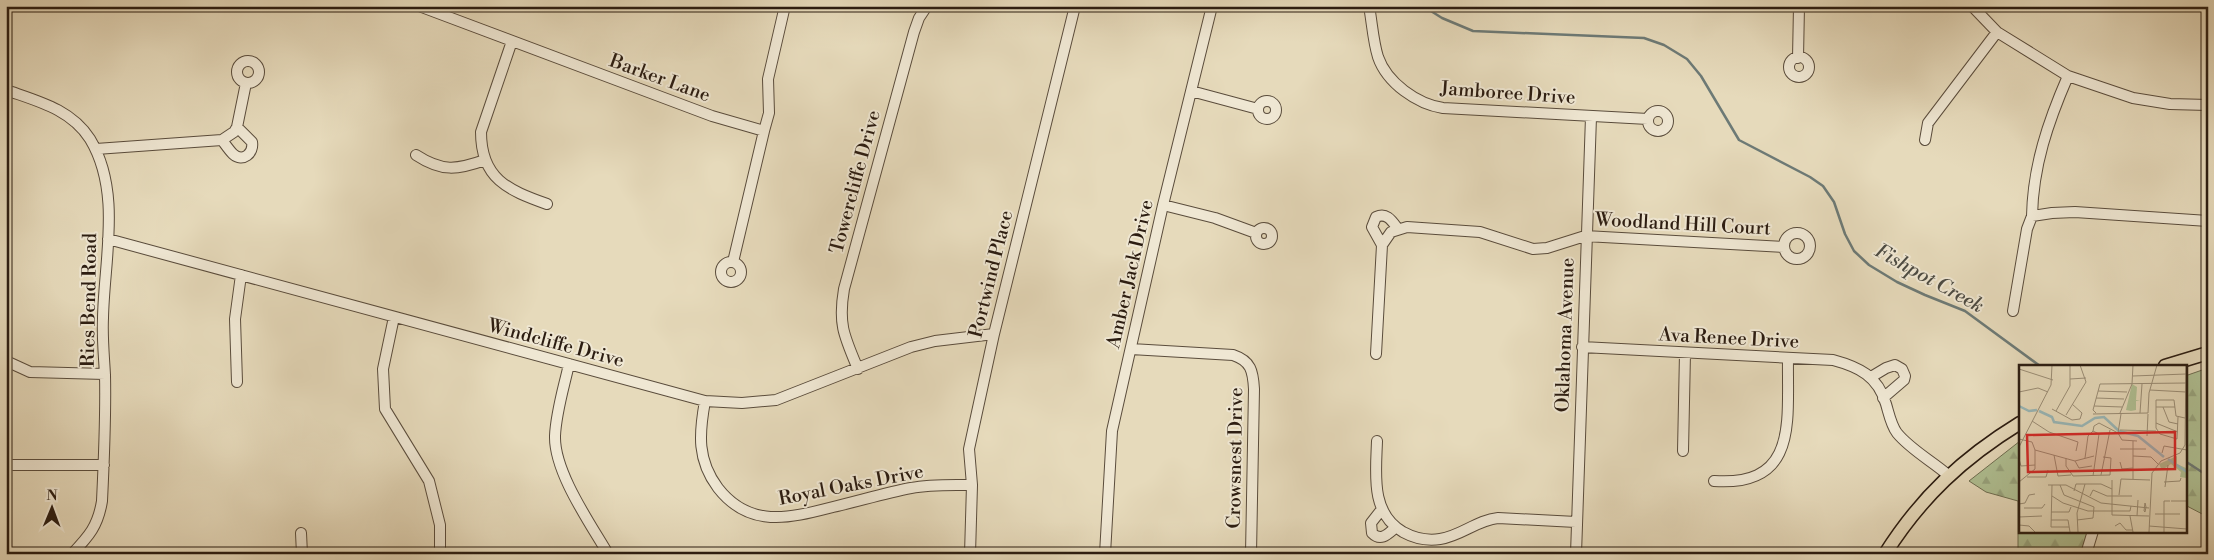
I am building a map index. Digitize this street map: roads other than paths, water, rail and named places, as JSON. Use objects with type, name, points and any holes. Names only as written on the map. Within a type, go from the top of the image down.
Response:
[{"type":"main road","points":[[2168,365],[2208,353]]},
{"type":"main road","points":[[1885,554],[1913,513],[1948,475],[1978,451],[2019,424]]},
{"type":"street","name":"Barker Lane","points":[[419,6],[712,116],[764,130]]},
{"type":"street","name":"Towercliffe Drive","points":[[858,368],[841,325],[844,289],[914,32],[919,18],[927,6]]},
{"type":"street","name":"Portwind Place","points":[[970,554],[972,485],[969,449],[994,334],[1075,6]]},
{"type":"street","name":"Amber Jack Drive","points":[[1105,554],[1110,443],[1163,204],[1212,6]]},
{"type":"street","points":[[1326,6],[1337,6]]},
{"type":"street","name":"Jamboree Drive","points":[[1369,6],[1378,57],[1404,91],[1435,107],[1648,119]]},
{"type":"street","points":[[1798,58],[1799,6]]},
{"type":"street","points":[[1972,6],[1997,32],[2068,76],[2133,98],[2170,104],[2208,105]]},
{"type":"street","points":[[733,262],[768,113],[768,80],[784,10]]},
{"type":"street","points":[[1924,140],[1928,123],[1997,32]]},
{"type":"street","points":[[512,41],[481,132],[481,146],[492,174],[504,185],[547,204]]},
{"type":"street","points":[[2013,311],[2027,229],[2032,216],[2041,151],[2049,120],[2068,76]]},
{"type":"street","points":[[96,150],[222,140],[238,127],[246,83]]},
{"type":"street","name":"Ries Bend Road","points":[[6,90],[38,101],[67,115],[83,130],[96,150],[106,182],[108,238],[103,318],[105,374],[102,501],[98,522],[88,537],[72,554]]},
{"type":"street","points":[[1192,91],[1258,109]]},
{"type":"street","name":"Oklahoma Avenue","points":[[1576,554],[1590,117]]},
{"type":"street","points":[[222,140],[236,156],[243,157],[248,155],[252,150],[252,142],[238,127]]},
{"type":"street","points":[[416,156],[431,165],[451,169],[485,160]]},
{"type":"street","points":[[1163,204],[1215,218],[1256,233]]},
{"type":"street","points":[[2032,216],[2052,212],[2075,212],[2208,221]]},
{"type":"street","points":[[1376,354],[1382,244],[1372,227],[1376,217],[1383,215],[1387,216],[1398,230],[1391,232],[1382,244]]},
{"type":"street","name":"Woodland Hill Court","points":[[1398,230],[1407,227],[1480,232],[1533,249],[1547,248],[1585,236],[1784,246]]},
{"type":"street","name":"Windcliffe Drive","points":[[108,238],[705,401],[742,404],[776,400],[923,344],[994,334]]},
{"type":"street","points":[[237,382],[235,319],[242,274]]},
{"type":"street","points":[[394,317],[383,369],[385,409],[429,481],[440,525],[440,554]]},
{"type":"street","name":"Ava Renee Drive","points":[[1582,347],[1832,360],[1856,367],[1871,377]]},
{"type":"street","name":"Crowsnest Drive","points":[[1131,349],[1233,355],[1246,361],[1251,367],[1254,389],[1251,554]]},
{"type":"street","points":[[1683,451],[1685,353]]},
{"type":"street","points":[[1714,481],[1730,482],[1752,478],[1763,472],[1779,456],[1787,432],[1788,359]]},
{"type":"street","points":[[6,361],[30,372],[105,374]]},
{"type":"street","points":[[569,364],[556,431],[558,456],[564,475],[608,554]]},
{"type":"street","points":[[1883,398],[1904,380],[1905,376],[1902,369],[1895,365],[1871,377],[1883,398],[1896,431],[1905,442],[1948,475]]},
{"type":"street","name":"Royal Oaks Drive","points":[[705,401],[700,433],[700,447],[709,474],[730,501],[761,517],[792,517],[911,488],[972,485]]},
{"type":"street","points":[[1377,441],[1376,494],[1382,509],[1396,528],[1412,537],[1425,540],[1440,540],[1456,535],[1489,519],[1576,522]]},
{"type":"street","points":[[6,465],[104,465]]},
{"type":"street","points":[[1382,509],[1371,523],[1372,533],[1377,537],[1383,537],[1396,528]]},
{"type":"street","points":[[2086,554],[2093,532]]},
{"type":"street","points":[[302,533],[302,554]]},
{"type":"waterway","name":"Fishpot Creek","points":[[1423,6],[1442,18],[1473,31],[1644,38],[1664,45],[1687,59],[1701,76],[1739,140],[1810,177],[1823,186],[1834,202],[1845,234],[1854,251],[1869,265],[1897,282],[1965,311],[2039,365]]},
{"type":"waterway","name":"Fishpot Creek","points":[[2186,462],[2208,476]]}]
